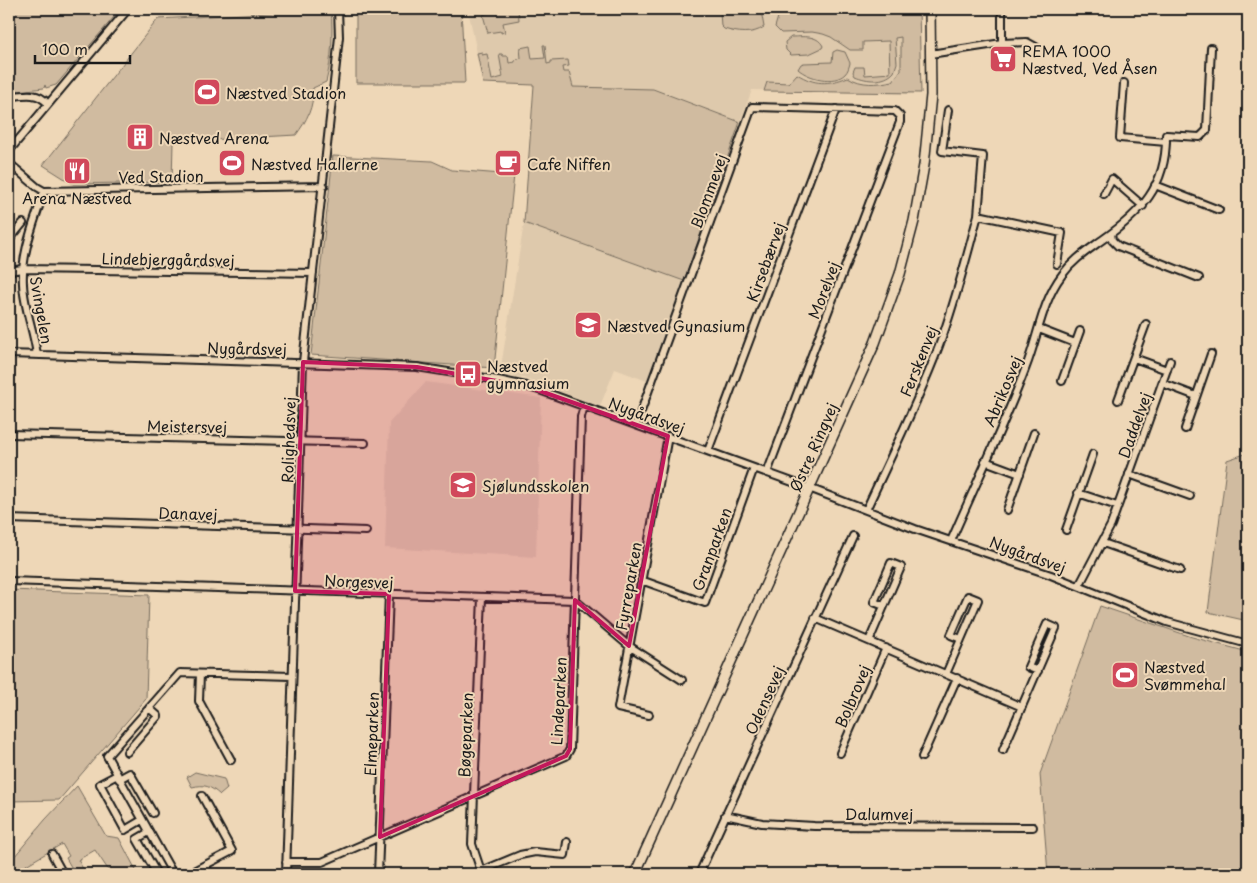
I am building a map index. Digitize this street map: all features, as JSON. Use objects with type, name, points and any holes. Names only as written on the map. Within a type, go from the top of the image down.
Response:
[{"type":"street","points":[[9,151],[128,9]]},
{"type":"street","name":"Rolighedsvej","points":[[286,874],[303,362],[340,38],[338,9]]},
{"type":"street","name":"Østre Ringvej","points":[[634,874],[875,343],[900,274],[914,221],[924,165],[930,115],[930,9]]},
{"type":"street","points":[[1002,9],[1002,43]]},
{"type":"street","points":[[930,54],[1002,43],[1027,42],[1036,47]]},
{"type":"street","points":[[1124,83],[1120,138],[1166,142],[1166,135],[1200,136],[1207,130],[1211,48]]},
{"type":"street","points":[[9,97],[31,94],[43,98],[48,104]]},
{"type":"street","name":"Blommevej","points":[[636,425],[752,107],[894,111],[900,116]]},
{"type":"street","name":"Kirsebærvej","points":[[708,451],[836,109]]},
{"type":"street","name":"Ferskenvej","points":[[866,510],[919,394],[938,347],[956,295],[978,215],[983,156],[942,152],[948,110]]},
{"type":"street","name":"Morelvej","points":[[767,473],[900,122],[900,116]]},
{"type":"street","name":"Abrikosvej","points":[[950,541],[1015,395],[1050,296],[1062,275],[1080,256],[1129,220],[1143,206],[1156,185],[1162,170],[1166,142]]},
{"type":"street","points":[[9,162],[44,191]]},
{"type":"street","points":[[1104,194],[1112,179],[1143,206]]},
{"type":"street","points":[[1156,185],[1219,210]]},
{"type":"street","name":"Ved Stadion","points":[[44,191],[324,186]]},
{"type":"street","name":"Svingelen","points":[[36,355],[35,342],[24,296],[22,269],[26,249],[44,191]]},
{"type":"street","points":[[978,215],[1062,234],[1057,264]]},
{"type":"street","points":[[9,240],[23,223]]},
{"type":"street","points":[[1110,234],[1112,240],[1118,246],[1199,278]]},
{"type":"street","name":"Svingelen","points":[[9,271],[22,269]]},
{"type":"street","name":"Lindebjerggårdsvej","points":[[22,269],[313,273]]},
{"type":"street","name":"Daddelvej","points":[[1118,400],[1146,324]]},
{"type":"street","points":[[1039,329],[1076,343]]},
{"type":"street","points":[[1062,381],[1080,331]]},
{"type":"street","name":"Nygårdsvej","points":[[9,354],[417,367],[438,369],[526,386],[668,436],[915,529],[1079,586],[1167,622],[1248,644]]},
{"type":"street","points":[[1185,428],[1211,354]]},
{"type":"street","points":[[1134,358],[1167,370]]},
{"type":"street","name":"Daddelvej","points":[[1079,586],[1103,543],[1170,361]]},
{"type":"street","name":"Daddelvej","points":[[1162,383],[1196,396]]},
{"type":"street","name":"Lindeparken","points":[[286,862],[322,862],[566,756],[570,749],[581,417],[584,406]]},
{"type":"street","points":[[1007,510],[1034,433]]},
{"type":"street","name":"Meistersvej","points":[[9,434],[364,443]]},
{"type":"street","name":"Fyrreparken","points":[[650,715],[618,708],[668,436]]},
{"type":"street","name":"Daddelvej","points":[[1066,530],[1093,454]]},
{"type":"street","points":[[985,461],[1020,474]]},
{"type":"street","name":"Granparken","points":[[641,580],[705,603],[754,468]]},
{"type":"street","name":"Daddelvej","points":[[1129,474],[1190,496]]},
{"type":"street","points":[[1078,493],[1117,506]]},
{"type":"street","name":"Danavej","points":[[9,519],[366,531]]},
{"type":"street","name":"Odensevej","points":[[699,874],[853,536]]},
{"type":"street","points":[[1103,543],[1180,570]]},
{"type":"street","points":[[869,641],[901,567],[891,563],[874,602],[884,606]]},
{"type":"street","name":"Norgesvej","points":[[9,582],[575,600]]},
{"type":"street","name":"Elmeparken","points":[[378,874],[389,594]]},
{"type":"street","points":[[946,674],[978,600],[968,596],[951,635],[961,639]]},
{"type":"street","name":"Bøgeparken","points":[[481,871],[472,844],[482,597]]},
{"type":"street","points":[[575,600],[629,646],[682,680]]},
{"type":"street","points":[[815,618],[1022,707]]},
{"type":"street","points":[[1003,750],[1038,671],[1056,628],[1047,624],[1028,666],[1038,671]]},
{"type":"street","name":"Bolbrovej","points":[[840,753],[886,648]]},
{"type":"street","points":[[172,874],[106,756],[180,673],[292,676]]},
{"type":"street","points":[[200,674],[199,702],[231,760]]},
{"type":"street","points":[[922,758],[957,678]]},
{"type":"street","points":[[127,752],[158,716],[149,708]]},
{"type":"street","points":[[142,820],[125,830],[100,784],[130,773],[153,813]]},
{"type":"street","points":[[188,874],[232,851],[202,796]]},
{"type":"street","name":"Dalumvej","points":[[726,815],[762,823],[814,826],[1033,827]]},
{"type":"street","points":[[149,832],[137,839],[157,874]]},
{"type":"street","points":[[474,874],[520,855],[535,852],[565,855],[567,842]]},
{"type":"street","points":[[52,854],[63,874]]},
{"type":"street","points":[[205,865],[210,874]]},
{"type":"highlighted area","points":[[303,362],[417,367],[526,386],[668,436],[629,646],[575,600],[570,749],[566,756],[380,837],[389,594],[295,591]]},
{"type":"shaded area","points":[[9,9],[120,10],[56,85],[46,88],[45,85],[44,88],[9,92]]},
{"type":"shaded area","name":"Næstved Stadion","points":[[331,9],[332,46],[326,82],[313,88],[309,113],[296,135],[173,142],[172,182],[73,184],[43,165],[158,19]]},
{"type":"shaded area","points":[[461,9],[465,83],[356,83],[356,14]]},
{"type":"shaded area","points":[[468,9],[908,9],[910,94],[752,90],[740,122],[653,89],[534,90],[534,85],[483,83]]},
{"type":"shaded area","points":[[498,9],[518,9],[519,20],[503,23],[505,32],[488,33],[483,15]]},
{"type":"shaded area","points":[[723,9],[757,9],[762,16],[764,27],[760,30],[745,32],[734,32],[724,29],[721,26],[720,12]]},
{"type":"shaded area","points":[[784,9],[793,11],[797,9],[919,9],[921,93],[764,91],[767,82],[789,83],[797,74],[822,83],[848,77],[859,82],[875,83],[893,81],[901,70],[901,37],[895,38],[897,63],[894,72],[885,78],[865,79],[855,76],[853,72],[855,67],[864,67],[865,75],[890,73],[889,41],[863,42],[863,50],[850,50],[823,34],[812,32],[781,33],[775,27],[778,17]]},
{"type":"shaded area","points":[[791,37],[813,38],[823,46],[809,54],[791,55],[786,50],[785,42]]},
{"type":"shaded area","points":[[543,45],[545,45],[547,64],[551,63],[551,61],[568,60],[569,66],[562,67],[563,72],[569,72],[573,87],[653,89],[740,122],[684,281],[524,223],[534,85],[483,83],[477,53],[487,54],[492,80],[503,77],[499,54],[508,56],[509,63],[515,62],[515,60],[521,58],[520,48],[530,46],[532,59],[545,58]]},
{"type":"shaded area","points":[[837,50],[845,52],[850,63],[847,72],[840,77],[828,80],[821,79],[808,75],[798,69],[804,63],[832,62],[833,52]]},
{"type":"shaded area","points":[[333,156],[432,161],[452,170],[514,175],[494,368],[311,355]]},
{"type":"shaded area","name":"Næstved Gynasium","points":[[524,223],[684,281],[647,381],[615,369],[600,406],[523,378],[500,373]]},
{"type":"shaded area","name":"Sjølundsskolen","points":[[426,382],[541,398],[536,557],[385,548],[389,423]]},
{"type":"shaded area","points":[[1248,453],[1248,621],[1208,612],[1227,460]]},
{"type":"shaded area","points":[[9,590],[149,595],[146,699],[59,800],[9,801]]},
{"type":"shaded area","points":[[1100,606],[1192,637],[1248,652],[1248,874],[1048,874],[1040,774]]},
{"type":"shaded area","points":[[195,772],[224,779],[227,789],[220,795],[207,786],[192,787],[187,777]]},
{"type":"shaded area","points":[[77,786],[106,836],[119,838],[138,874],[111,874],[95,850],[78,860],[86,874],[75,874],[66,858],[69,856],[62,844],[26,865],[31,874],[9,874],[9,863]]},
{"type":"place","name":"REMA 1000 Næstved, Ved Åsen","points":[[1003,59]]},
{"type":"place","name":"Næstved Stadion","points":[[207,92]]},
{"type":"place","name":"Næstved Arena","points":[[140,137]]},
{"type":"place","name":"Næstved Hallerne","points":[[232,163]]},
{"type":"place","name":"Cafe Niffen","points":[[508,163]]},
{"type":"place","name":"Arena Næstved","points":[[77,171]]},
{"type":"place","name":"Næstved Gynasium","points":[[588,325]]},
{"type":"place","name":"Næstved gymnasium","points":[[468,374]]},
{"type":"place","name":"Sjølundsskolen","points":[[463,485]]},
{"type":"place","name":"Næstved Svømmehal","points":[[1125,675]]}]
